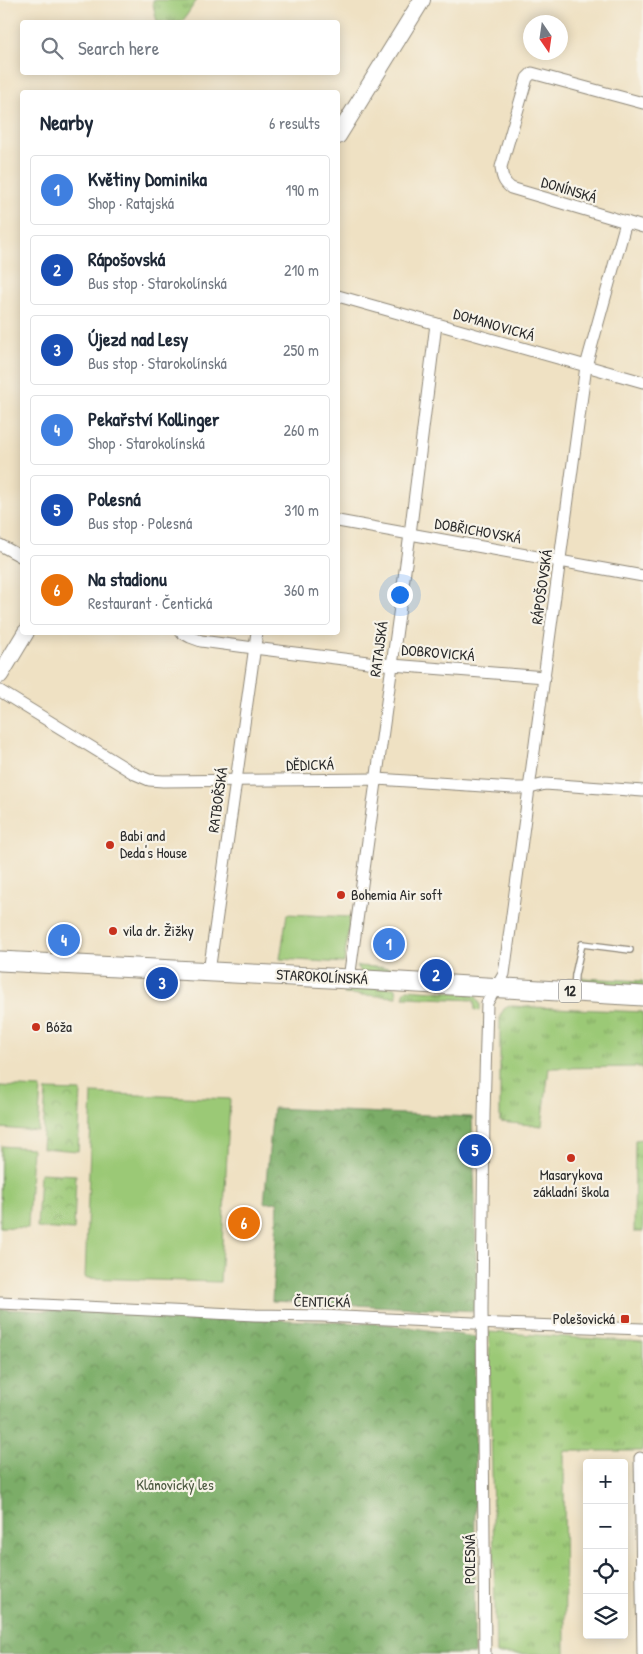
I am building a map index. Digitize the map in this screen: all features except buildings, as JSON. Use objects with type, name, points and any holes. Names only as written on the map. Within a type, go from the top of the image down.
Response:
[{"type":"main road","name":"STAROKOLÍNSKÁ","points":[[0,961],[349,978],[643,996]]},
{"type":"street","points":[[340,133],[422,0]]},
{"type":"street","name":"DONÍNSKÁ","points":[[643,103],[532,73],[527,78],[501,167],[502,177],[511,188],[643,227]]},
{"type":"street","name":"RÁPOŠOVSKÁ","points":[[497,987],[504,974],[586,366],[626,222]]},
{"type":"street","name":"DOMANOVICKÁ","points":[[340,297],[643,382]]},
{"type":"street","name":"RATAJSKÁ","points":[[349,978],[410,534],[436,324]]},
{"type":"street","name":"DOBŘICHOVSKÁ","points":[[340,521],[643,576]]},
{"type":"street","points":[[0,545],[20,556]]},
{"type":"street","points":[[0,675],[24,635]]},
{"type":"street","name":"DOBROVICKÁ","points":[[186,635],[201,641],[254,648],[392,664],[545,677]]},
{"type":"street","name":"RATBOŘSKÁ","points":[[209,972],[256,635]]},
{"type":"street","name":"DĚDICKÁ","points":[[0,691],[135,774],[149,780],[376,779],[530,788],[545,784],[643,791]]},
{"type":"street","name":"POLESNÁ","points":[[485,1654],[482,1324],[484,1114],[487,1003],[497,987]]},
{"type":"street","name":"ČENTICKÁ","points":[[0,1304],[643,1329]]},
{"type":"street","points":[[640,1458],[643,1654]]},
{"type":"lane","points":[[574,992],[575,975],[582,944],[630,950]]},
{"type":"green space","points":[[153,0],[197,0],[183,20],[157,20]]},
{"type":"green space","points":[[287,914],[350,917],[344,963],[280,959]]},
{"type":"green space","points":[[357,966],[419,970],[415,974],[362,973]]},
{"type":"green space","points":[[581,978],[643,981],[643,987],[581,983]]},
{"type":"green space","points":[[345,986],[396,988],[397,997],[344,994]]},
{"type":"green space","points":[[407,989],[475,994],[480,1004],[480,1011],[475,1010],[474,1000],[404,997],[404,992]]},
{"type":"green space","points":[[509,1006],[643,1012],[643,1074],[642,1067],[549,1068],[542,1126],[500,1122],[500,1016],[504,1009]]},
{"type":"green space","points":[[0,1086],[41,1088],[38,1131],[0,1128]]},
{"type":"green space","points":[[46,1090],[81,1091],[78,1151],[42,1148]]},
{"type":"green space","points":[[92,1093],[230,1099],[220,1282],[85,1278]]},
{"type":"green space","points":[[273,1108],[472,1117],[477,1311],[272,1301],[278,1202],[264,1203]]},
{"type":"green space","points":[[643,1139],[643,1232],[634,1232],[635,1140]]},
{"type":"green space","points":[[1,1146],[32,1148],[28,1228],[0,1227]]},
{"type":"green space","points":[[40,1173],[76,1175],[74,1230],[37,1228]]},
{"type":"green space","name":"Klánovický les","points":[[0,1309],[387,1324],[476,1337],[474,1654],[0,1654]]},
{"type":"green space","points":[[489,1332],[643,1342],[643,1451],[564,1451],[565,1654],[496,1654]]},
{"type":"place","name":"Babi and Deda's House","points":[[110,845]]},
{"type":"place","name":"Bohemia Air soft","points":[[341,895]]},
{"type":"place","name":"vila dr. Žižky","points":[[113,931]]},
{"type":"place","name":"Pekařství Kollinger","points":[[64,940]]},
{"type":"place","name":"Květiny Dominika","points":[[389,944]]},
{"type":"place","name":"Rápošovská","points":[[436,975]]},
{"type":"place","name":"Újezd nad Lesy","points":[[162,983]]},
{"type":"place","name":"Bóža","points":[[36,1027]]},
{"type":"place","name":"Polesná","points":[[475,1150]]},
{"type":"place","name":"Masarykova základní škola","points":[[571,1158]]},
{"type":"place","name":"Na stadionu","points":[[244,1223]]},
{"type":"place","name":"Polešovická","points":[[625,1319]]}]
